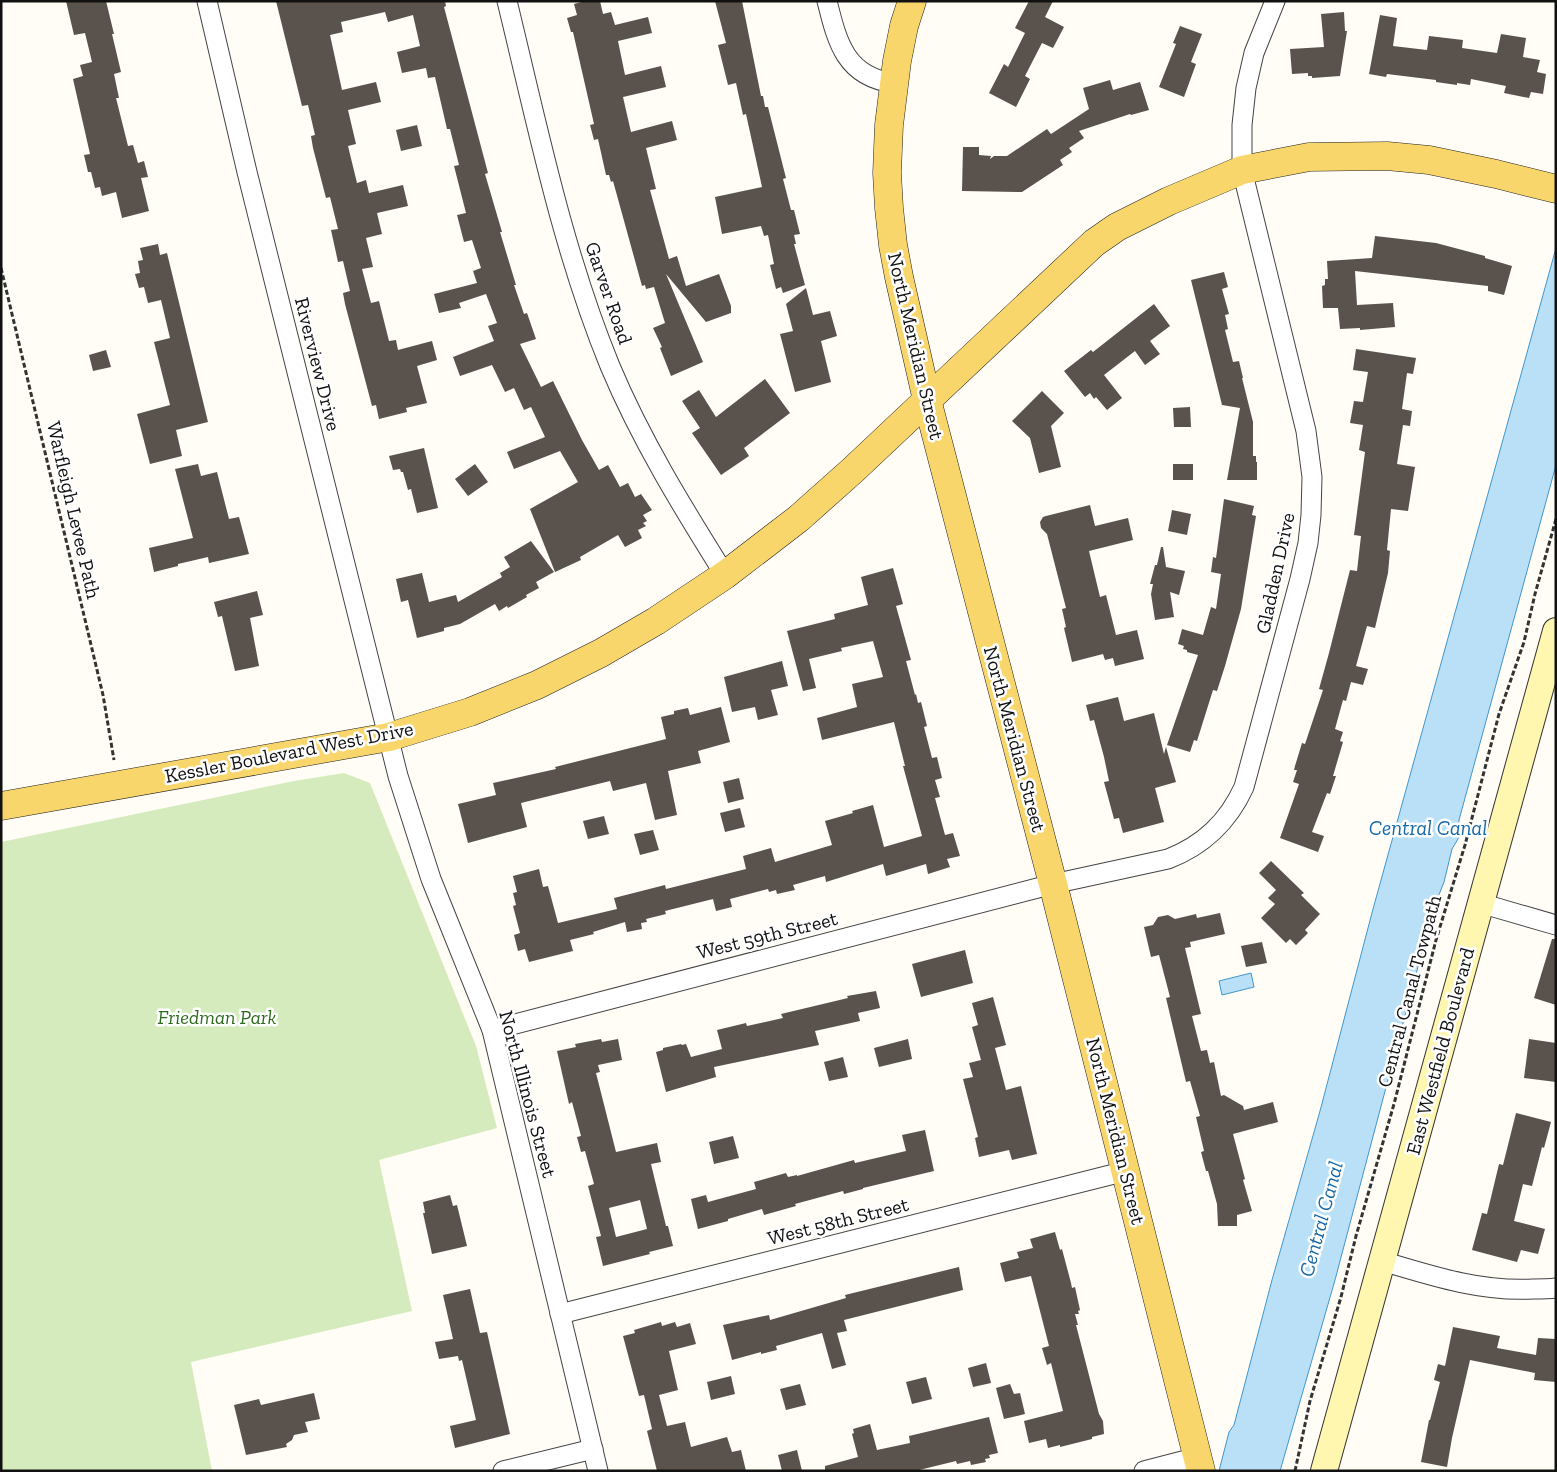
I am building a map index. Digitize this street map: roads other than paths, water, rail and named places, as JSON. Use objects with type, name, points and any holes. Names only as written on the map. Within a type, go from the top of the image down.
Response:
[{"type":"main road","name":"North Meridian Street","points":[[912,1],[904,26],[894,83],[887,156],[890,219],[899,277],[927,400],[1126,1171],[1196,1466]]},
{"type":"main road","name":"Kessler Boulevard West Drive","points":[[1,806],[389,737],[470,712],[561,673],[640,630],[725,575],[798,519],[853,470],[1094,243],[1117,227],[1168,201],[1242,170],[1309,157],[1387,156],[1453,164],[1553,188]]},
{"type":"main road","name":"East Westfield Boulevard","points":[[1324,1471],[1556,631]]},
{"type":"street","name":"Riverview Drive","points":[[207,1],[247,172],[389,737]]},
{"type":"street","name":"Garver Road","points":[[507,1],[566,239],[597,333],[625,399],[653,455],[725,575]]},
{"type":"street","points":[[827,1],[837,40],[845,55],[862,71],[883,81],[894,83]]},
{"type":"street","name":"Gladden Drive","points":[[1053,884],[1168,859],[1200,843],[1221,825],[1236,804],[1244,787],[1298,588],[1308,543],[1311,515],[1312,478],[1309,449],[1304,417],[1242,170],[1242,125],[1246,88],[1254,53],[1275,1]]},
{"type":"street","name":"North Illinois Street","points":[[389,737],[409,814],[430,880],[492,1030],[598,1471]]},
{"type":"street","name":"West 59th Street","points":[[492,1030],[1053,884]]},
{"type":"street","points":[[1480,903],[1556,925]]},
{"type":"street","name":"West 58th Street","points":[[560,1314],[1126,1171]]},
{"type":"street","points":[[1382,1261],[1446,1280],[1488,1288],[1516,1290],[1556,1288]]},
{"type":"street","points":[[503,1471],[593,1449]]},
{"type":"street","points":[[1144,1471],[1196,1466]]},
{"type":"water","name":"Central Canal","points":[[1556,248],[1556,465],[1459,820],[1458,839],[1452,849],[1444,882],[1433,910],[1335,1280],[1280,1471],[1219,1471],[1229,1432],[1234,1425],[1373,909]]},
{"type":"water","points":[[1251,973],[1254,987],[1222,995],[1219,981]]},
{"type":"park label","name":"Friedman Park","points":[[217,1017]]}]
